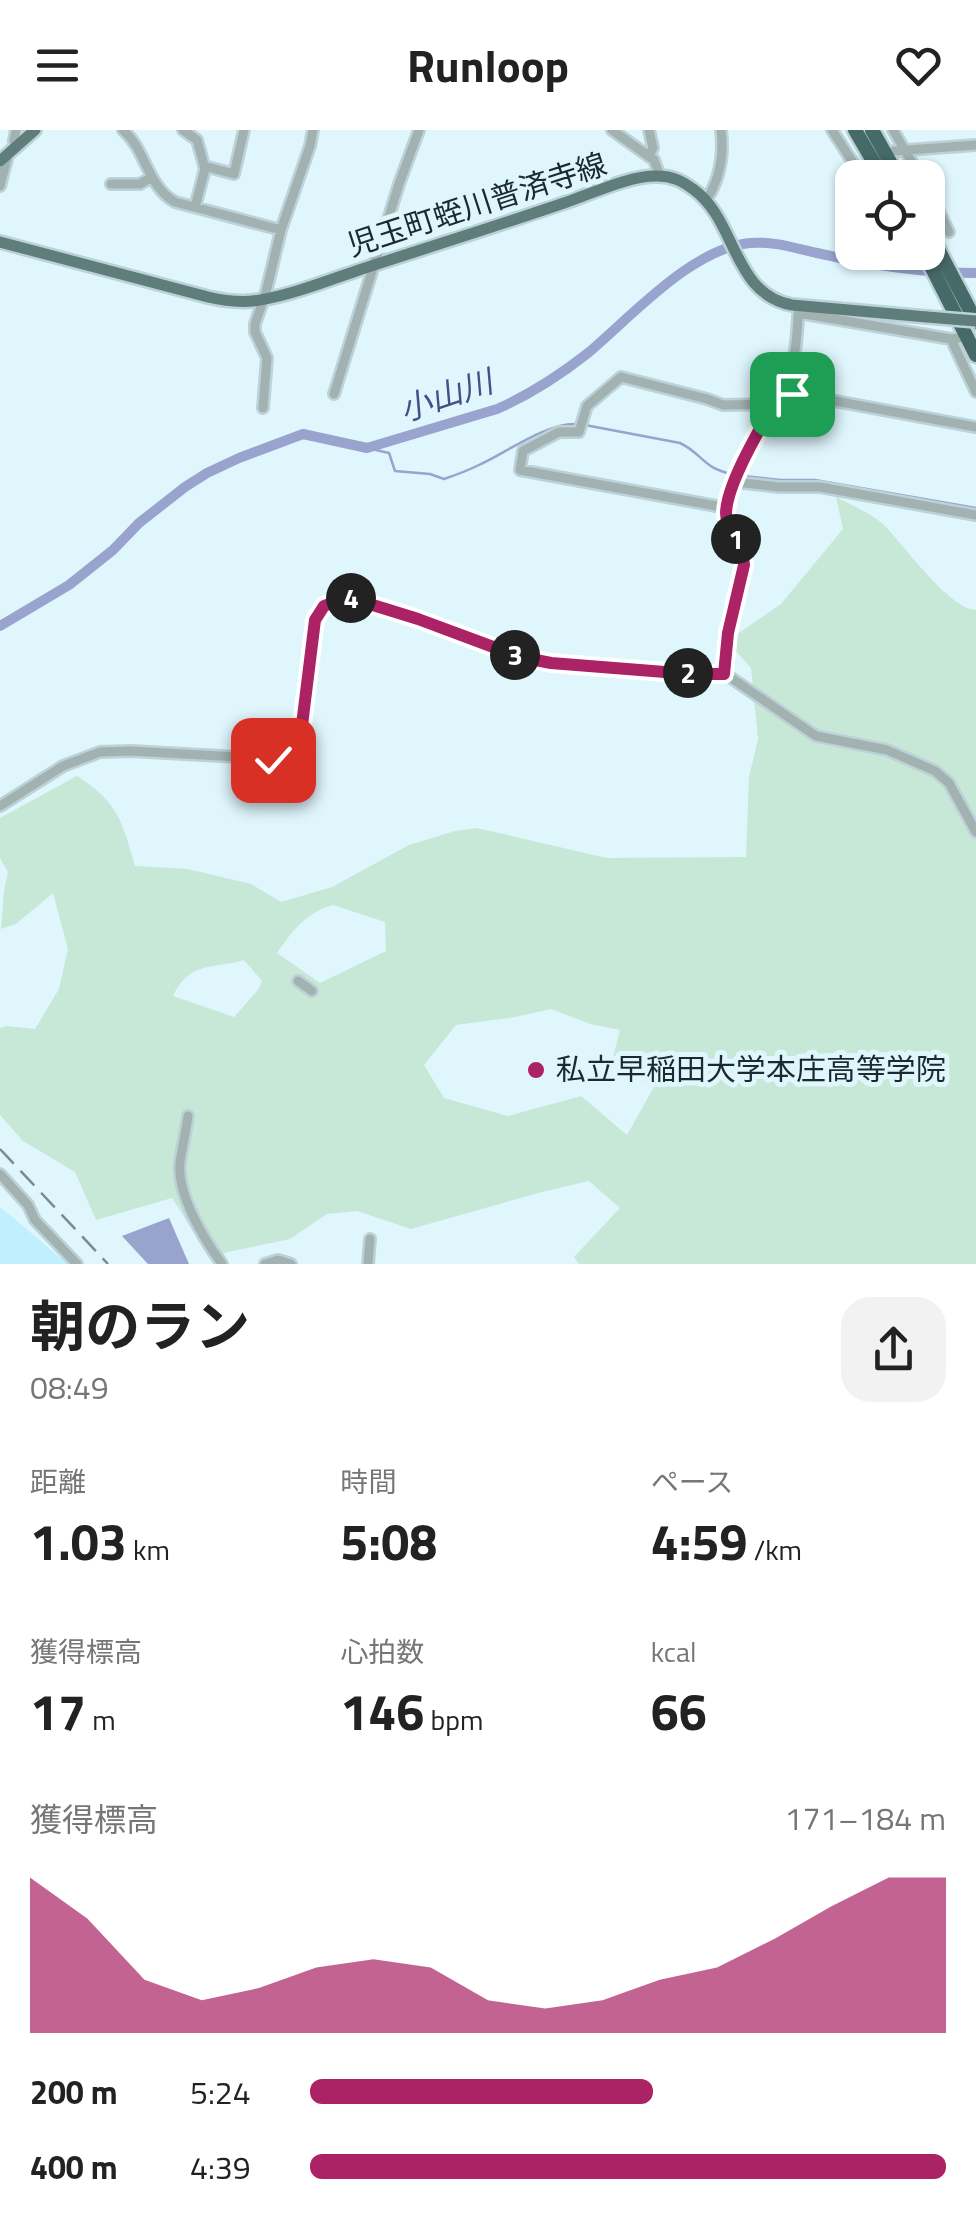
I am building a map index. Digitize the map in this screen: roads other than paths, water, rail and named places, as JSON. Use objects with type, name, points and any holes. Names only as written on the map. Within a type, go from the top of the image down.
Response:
[{"type":"highway","points":[[856,130],[873,160]]},
{"type":"highway","points":[[872,130],[889,160]]},
{"type":"highway","points":[[936,270],[976,322]]},
{"type":"highway","points":[[945,270],[976,355]]},
{"type":"main road","points":[[8,155],[36,130]]},
{"type":"main road","points":[[660,176],[683,182],[707,199],[752,283],[771,298],[799,309],[976,322]]},
{"type":"main road","name":"児玉町蛭川普済寺線","points":[[0,242],[208,297],[263,300],[636,179],[660,176]]},
{"type":"street","points":[[0,186],[16,130]]},
{"type":"street","points":[[123,130],[136,144],[164,196],[281,230]]},
{"type":"street","points":[[183,130],[197,140],[204,166],[195,207]]},
{"type":"street","points":[[204,166],[234,174],[244,130]]},
{"type":"street","points":[[263,408],[267,360],[255,324],[312,130]]},
{"type":"street","points":[[334,394],[419,130]]},
{"type":"street","points":[[612,130],[654,160],[660,176]]},
{"type":"street","points":[[649,156],[653,148],[650,130]]},
{"type":"street","points":[[707,199],[721,166],[721,130]]},
{"type":"street","points":[[832,130],[856,160]]},
{"type":"street","points":[[892,130],[907,160]]},
{"type":"street","points":[[900,151],[976,145]]},
{"type":"street","points":[[111,184],[140,184],[152,177]]},
{"type":"street","points":[[945,226],[948,232]]},
{"type":"street","points":[[724,674],[728,633],[744,565],[744,556],[727,522],[727,508],[741,463],[790,371],[799,309],[955,339],[976,392]]},
{"type":"street","points":[[727,508],[520,470],[524,450],[559,432],[579,432],[586,406],[621,377],[723,405],[774,404]]},
{"type":"street","points":[[781,391],[976,427]]},
{"type":"street","points":[[735,482],[820,487],[976,516]]},
{"type":"street","points":[[0,806],[63,766],[100,752],[273,760],[294,752],[304,725],[315,620],[324,606],[343,598],[375,604],[520,657],[724,674],[816,736],[888,750],[934,771],[949,783],[976,832]]},
{"type":"street","points":[[298,981],[312,992]]},
{"type":"street","points":[[188,1116],[180,1167],[186,1194],[196,1222],[222,1264]]},
{"type":"street","points":[[0,1174],[28,1205],[35,1220],[77,1264]]},
{"type":"street","points":[[368,1264],[370,1238]]},
{"type":"street","points":[[265,1264],[278,1260],[291,1264]]},
{"type":"waterway","name":"小山川","points":[[0,626],[69,585],[139,523],[207,473],[303,434],[367,448],[497,409],[566,369],[663,286],[706,257],[728,248],[767,243],[896,268],[976,273]]},
{"type":"waterway","points":[[367,448],[389,453],[395,471],[444,479],[553,428],[577,424]]},
{"type":"waterway","points":[[585,425],[680,443],[714,468],[732,474]]},
{"type":"waterway","points":[[744,476],[815,480],[976,508]]},
{"type":"railway","points":[[0,1149],[108,1264]]},
{"type":"place","name":"私立早稲田大学本庄高等学院","points":[[536,1070]]}]
